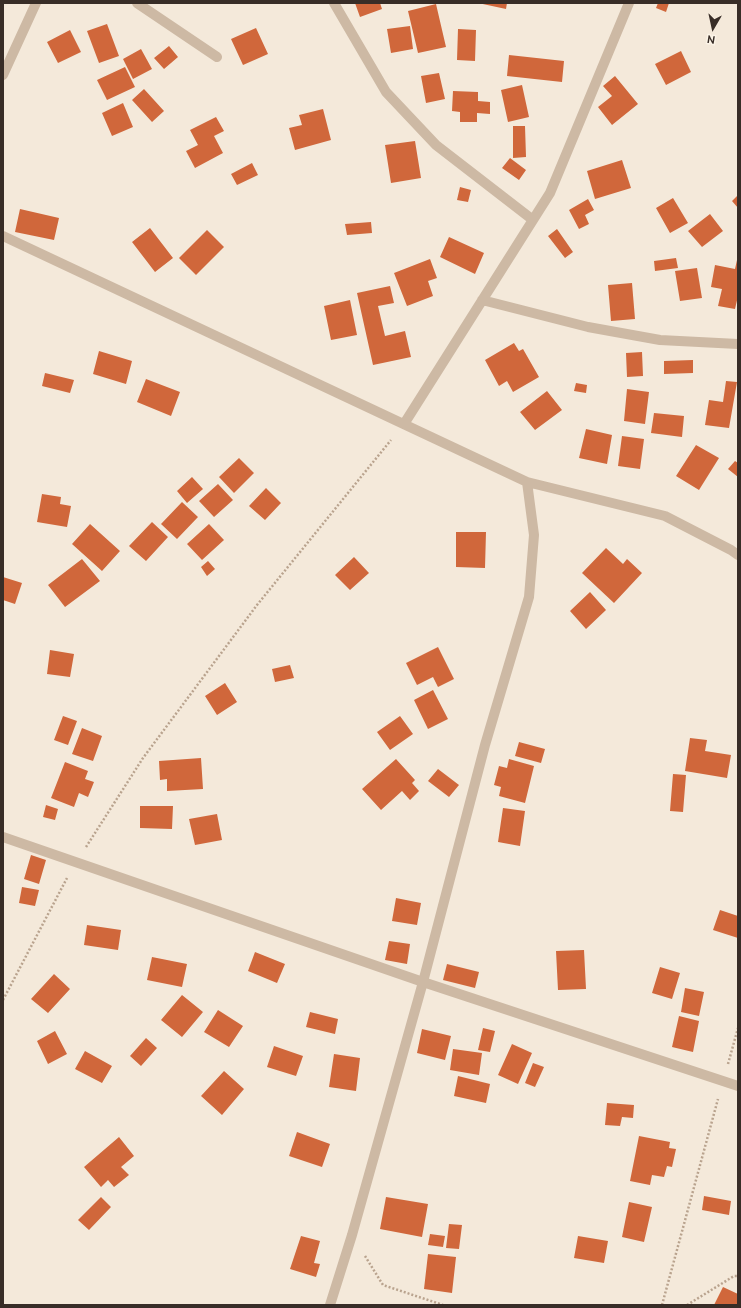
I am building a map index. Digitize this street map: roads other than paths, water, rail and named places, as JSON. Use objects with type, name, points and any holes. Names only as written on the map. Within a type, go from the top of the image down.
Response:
[{"type":"street","points":[[3,75],[36,3]]},
{"type":"street","points":[[136,3],[217,57]]},
{"type":"street","points":[[334,3],[386,92],[436,145],[533,220]]},
{"type":"street","points":[[404,424],[550,193],[629,3]]},
{"type":"street","points":[[3,236],[527,482],[666,516],[738,555]]},
{"type":"street","points":[[482,300],[588,327],[660,340],[738,344]]},
{"type":"street","points":[[330,1305],[352,1235],[423,982],[485,745],[529,597],[534,535],[527,482]]},
{"type":"street","points":[[3,837],[423,982],[738,1086]]}]
